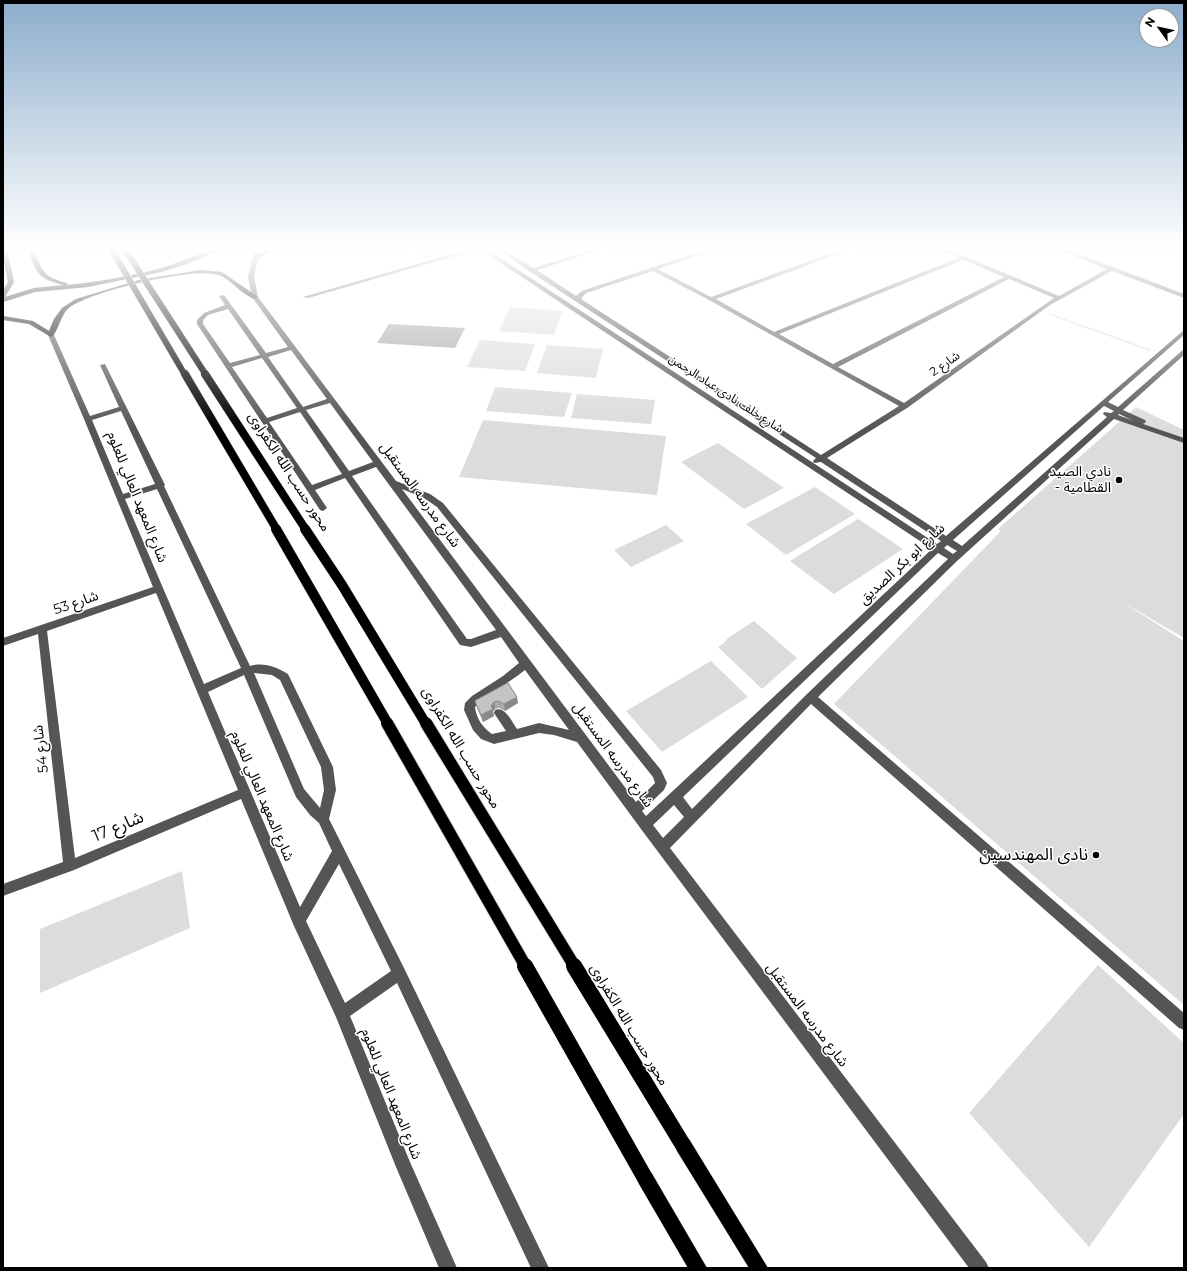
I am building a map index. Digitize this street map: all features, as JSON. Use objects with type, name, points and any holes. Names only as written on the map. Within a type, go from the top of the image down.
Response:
[{"type":"main road","points":[[3,318],[31,322],[51,335],[60,314],[64,309]]},
{"type":"main road","points":[[146,309],[314,593],[645,1178],[698,1268]]},
{"type":"main road","name":"محور حسب الله الكفراوى","points":[[164,309],[342,585],[759,1268]]},
{"type":"street","points":[[220,309],[206,314],[200,320],[200,324],[323,508]]},
{"type":"street","points":[[232,309],[346,475],[464,642],[470,643],[503,632]]},
{"type":"street","name":"شارع مدرسه المستقبل","points":[[264,309],[645,825],[980,1268]]},
{"type":"street","name":"شارع خلف نادى عباد الرحمن","points":[[575,309],[954,559]]},
{"type":"street","name":"شارع خلف نادى عباد الرحمن","points":[[591,309],[963,551]]},
{"type":"street","points":[[730,309],[904,406]]},
{"type":"street","points":[[774,334],[835,309]]},
{"type":"street","points":[[832,367],[945,309]]},
{"type":"street","name":"شارع 2","points":[[812,464],[904,406],[1042,309]]},
{"type":"street","name":"شارع ابو بكر الصديق","points":[[645,825],[938,548],[1097,410],[1184,332]]},
{"type":"street","name":"شارع المعهد العالي للعلوم","points":[[51,335],[88,419],[158,590],[202,690],[299,921],[342,1013],[404,1167],[448,1268]]},
{"type":"street","points":[[228,366],[292,348]]},
{"type":"street","points":[[662,847],[811,696],[954,559],[1184,350]]},
{"type":"street","points":[[103,365],[248,670],[300,793],[314,811],[323,819],[399,973],[540,1268]]},
{"type":"street","points":[[264,421],[332,400]]},
{"type":"street","points":[[1104,403],[1115,413],[1132,424],[1154,429],[1184,441]]},
{"type":"street","points":[[88,419],[124,408]]},
{"type":"street","points":[[1097,410],[1115,413]]},
{"type":"street","points":[[310,490],[378,463]]},
{"type":"street","points":[[393,483],[427,496],[438,502],[658,774],[661,783],[660,786],[635,810]]},
{"type":"street","points":[[120,498],[161,485]]},
{"type":"street","name":"شارع 53","points":[[3,642],[158,590]]},
{"type":"street","name":"شارع 54","points":[[42,629],[70,866]]},
{"type":"street","points":[[526,663],[488,697],[472,702],[469,706],[469,710],[483,734],[486,738],[494,739],[529,729],[546,728],[581,738]]},
{"type":"street","points":[[202,690],[248,670],[265,668],[284,677],[327,767],[330,790],[323,819]]},
{"type":"street","points":[[811,696],[1184,1023]]},
{"type":"street","points":[[500,714],[514,733]]},
{"type":"street","name":"شارع 17","points":[[3,890],[70,866],[245,792]]},
{"type":"street","points":[[675,798],[691,817]]},
{"type":"street","points":[[299,921],[339,851]]},
{"type":"street","points":[[342,1013],[399,973]]},
{"type":"path","points":[[1039,311],[1160,354]]},
{"type":"shaded area","points":[[509,309],[563,311],[554,335],[499,331]]},
{"type":"shaded area","points":[[389,324],[465,328],[455,348],[377,343]]},
{"type":"shaded area","points":[[480,340],[535,344],[525,371],[467,367]]},
{"type":"shaded area","points":[[547,345],[603,349],[596,378],[537,373]]},
{"type":"shaded area","points":[[495,387],[572,393],[564,417],[486,411]]},
{"type":"shaded area","points":[[577,394],[655,400],[651,424],[571,418]]},
{"type":"shaded area","name":"نادى المهندسين","points":[[1136,407],[1184,430],[1184,638],[1117,599],[1184,641],[1184,1005],[834,704],[1001,531],[998,529]]},
{"type":"shaded area","points":[[483,420],[666,436],[657,495],[459,477]]},
{"type":"shaded area","points":[[718,443],[784,488],[744,509],[681,462]]},
{"type":"shaded area","points":[[815,487],[855,514],[786,555],[746,524]]},
{"type":"shaded area","points":[[858,519],[903,549],[834,594],[790,561]]},
{"type":"shaded area","points":[[666,525],[684,541],[631,567],[614,550]]},
{"type":"shaded area","points":[[754,621],[797,658],[762,689],[718,647],[728,638]]},
{"type":"shaded area","points":[[711,661],[748,697],[662,752],[626,711]]},
{"type":"shaded area","points":[[182,871],[190,928],[40,993],[40,929]]},
{"type":"shaded area","points":[[1098,965],[1184,1043],[1184,1114],[1089,1247],[969,1113]]},
{"type":"building","points":[[508,683],[517,697],[504,704],[498,701],[494,702],[491,706],[493,709],[481,715],[475,701]]},
{"type":"place","name":"نادي الصيد - القطامية","points":[[1119,480]]},
{"type":"place","name":"نادى المهندسين","points":[[1096,855]]}]
